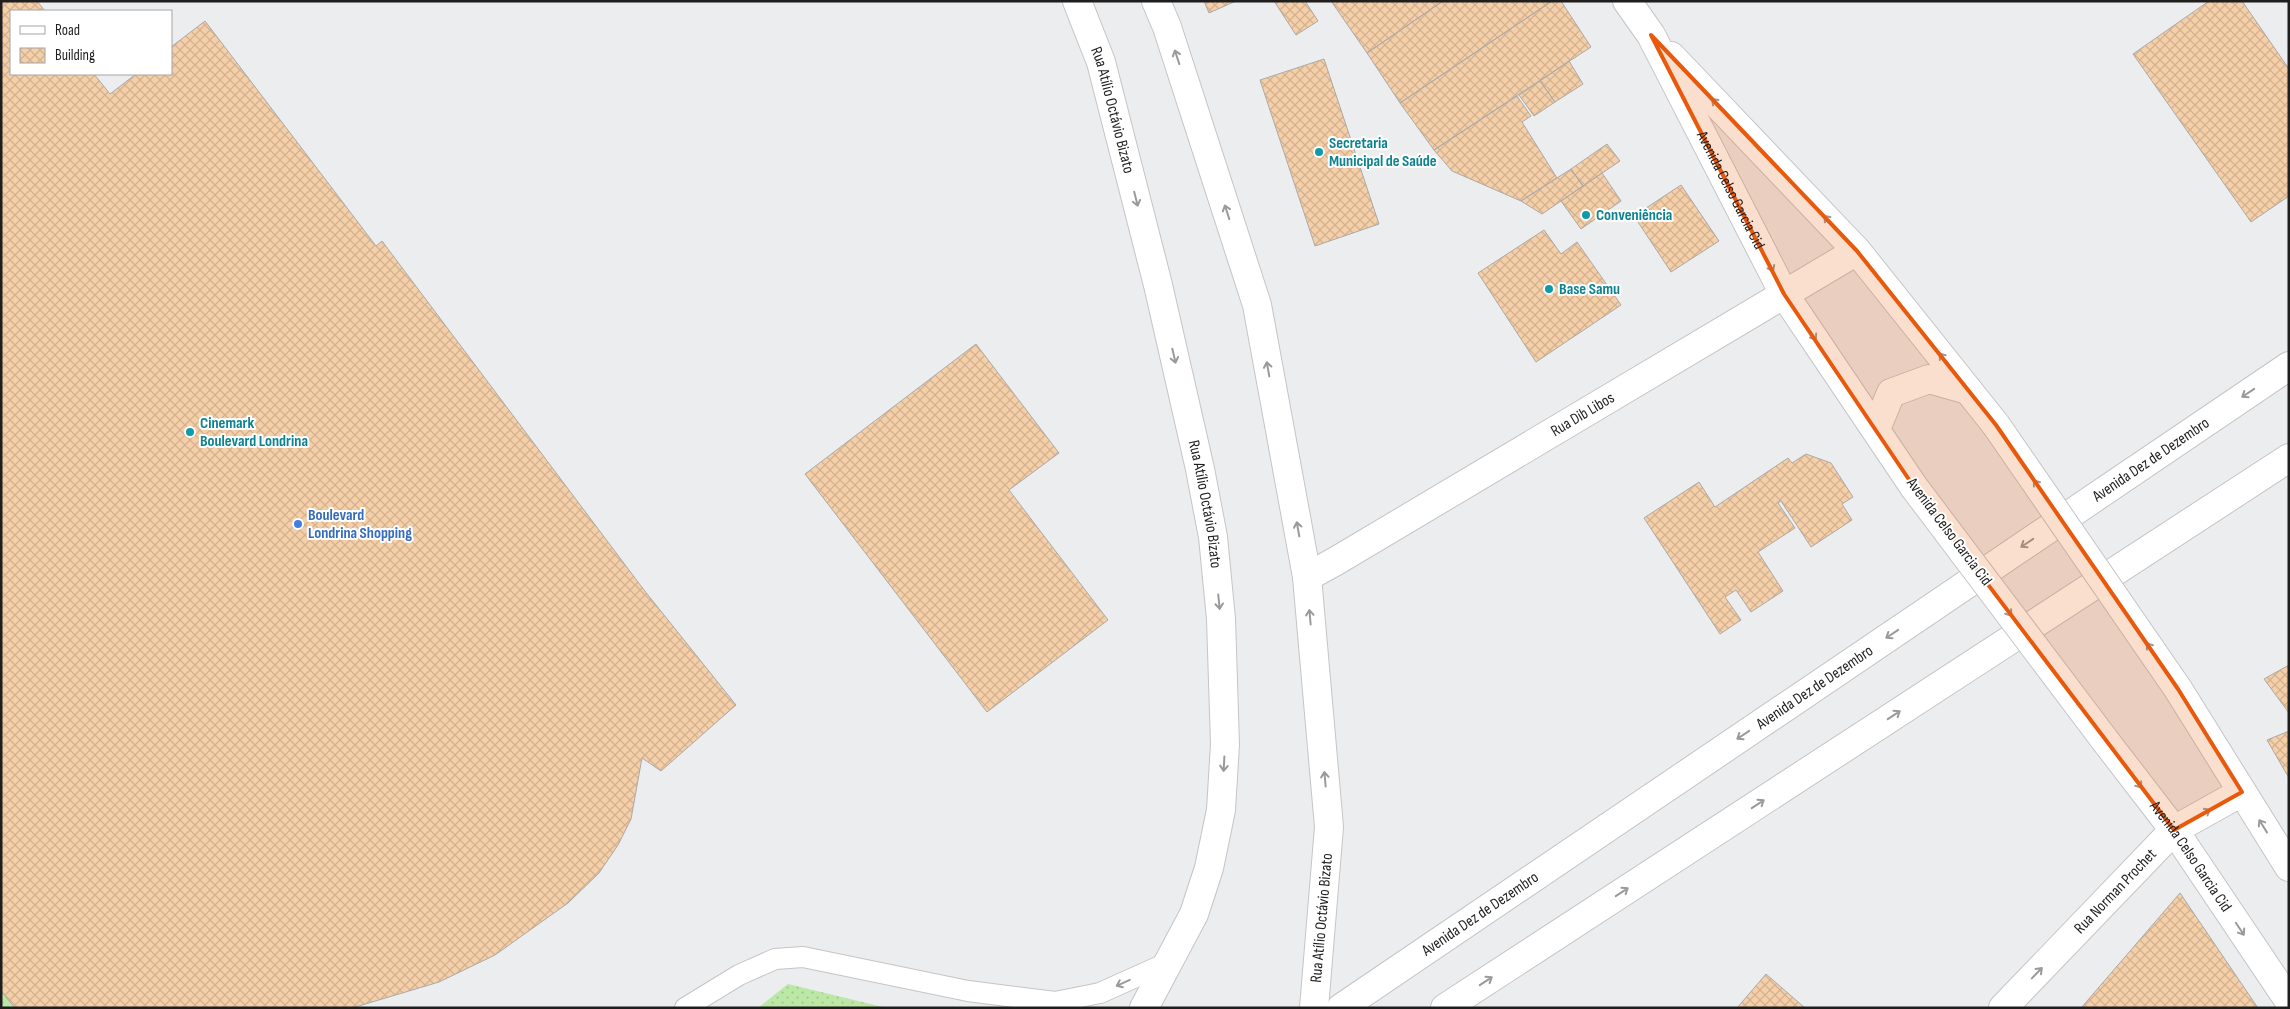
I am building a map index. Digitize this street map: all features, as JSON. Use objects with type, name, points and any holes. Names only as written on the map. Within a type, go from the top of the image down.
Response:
[{"type":"main road","name":"Rua Atílio Octávio Bizato","points":[[1077,1],[1101,62],[1158,285],[1202,479],[1213,537],[1220,610],[1225,744],[1221,810],[1209,868],[1194,914],[1144,1008]]},
{"type":"main road","name":"Rua Atílio Octávio Bizato","points":[[1156,1],[1167,27],[1256,304],[1306,576],[1329,828],[1314,1008]]},
{"type":"main road","name":"Avenida Celso Garcia Cid","points":[[1627,1],[1651,35],[1784,294],[1914,487],[2174,830],[2289,1001]]},
{"type":"main road","name":"Avenida Celso Garcia Cid","points":[[1651,35],[1857,251],[1996,425],[2178,689],[2289,867]]},
{"type":"main road","name":"Rua Dib Libos","points":[[1306,576],[1336,561],[1857,251]]},
{"type":"main road","name":"Avenida Dez de Dezembro","points":[[1341,1008],[2289,366]]},
{"type":"main road","points":[[1876,429],[1891,393],[1929,379],[1968,390]]},
{"type":"main road","points":[[1445,1008],[2289,458]]},
{"type":"main road","name":"Rua Norman Prochet","points":[[2003,1008],[2174,830],[2242,792]]},
{"type":"lane","points":[[685,1008],[739,974],[774,959],[803,957],[968,991],[1055,1002],[1100,993],[1167,962]]},
{"type":"lane","points":[[968,991],[1001,1008]]},
{"type":"highlighted area","points":[[1651,35],[1857,251],[1996,425],[2178,689],[2242,792],[2174,830],[1914,487],[1784,294]]},
{"type":"green space","points":[[788,984],[887,1008],[758,1008]]},
{"type":"green space","points":[[1,991],[15,1008],[1,1008]]},
{"type":"building","name":"Boulevard Londrina Shopping","points":[[1,1],[37,1],[44,10],[10,10],[10,75],[95,75],[110,94],[135,75],[172,75],[172,46],[205,21],[376,246],[382,241],[644,590],[736,705],[661,771],[642,758],[631,819],[618,845],[599,873],[568,903],[495,955],[439,982],[352,1008],[15,1008],[1,991]]},
{"type":"building","points":[[1204,1],[1236,1],[1209,13]]},
{"type":"building","points":[[1274,1],[1305,1],[1318,21],[1296,35]]},
{"type":"building","points":[[1331,1],[1443,1],[1367,53]]},
{"type":"building","points":[[1443,1],[1552,1],[1400,103],[1367,53]]},
{"type":"building","points":[[1552,1],[1561,1],[1591,47],[1434,150],[1400,103]]},
{"type":"building","points":[[2209,1],[2242,1],[2289,69],[2289,196],[2251,222],[2133,54]]},
{"type":"building","name":"Secretaria Municipal de Saúde","points":[[1324,59],[1379,224],[1315,246],[1260,80]]},
{"type":"building","points":[[1569,61],[1583,84],[1555,102],[1540,81]]},
{"type":"building","points":[[1540,81],[1555,102],[1534,116],[1519,95]]},
{"type":"building","points":[[1517,96],[1531,116],[1522,122],[1557,178],[1521,201],[1452,171],[1434,150]]},
{"type":"building","points":[[1607,144],[1620,161],[1583,186],[1571,169]]},
{"type":"building","points":[[1571,169],[1583,186],[1542,214],[1521,201]]},
{"type":"building","name":"Conveniência","points":[[1602,173],[1621,201],[1581,229],[1561,201]]},
{"type":"building","points":[[1681,185],[1719,241],[1671,272],[1634,216]]},
{"type":"building","name":"Base Samu","points":[[1544,230],[1561,254],[1577,242],[1621,305],[1536,362],[1478,273]]},
{"type":"building","points":[[976,344],[1059,453],[1009,490],[1108,620],[987,712],[805,474]]},
{"type":"building","points":[[1806,454],[1831,463],[1853,497],[1842,504],[1852,520],[1811,547],[1781,501],[1778,503],[1795,528],[1758,552],[1783,591],[1751,612],[1736,590],[1725,597],[1741,620],[1720,634],[1644,518],[1699,482],[1715,507],[1788,458],[1792,463]]},
{"type":"building","points":[[2289,665],[2289,713],[2264,679]]},
{"type":"building","points":[[2289,731],[2289,778],[2267,740]]},
{"type":"building","points":[[2180,893],[2258,1008],[2081,1008]]},
{"type":"building","points":[[1766,974],[1805,1008],[1737,1008]]},
{"type":"place","name":"Secretaria Municipal de Saúde","points":[[1319,152]]},
{"type":"place","name":"Conveniência","points":[[1586,215]]},
{"type":"place","name":"Base Samu","points":[[1549,289]]},
{"type":"place","name":"Cinemark Boulevard Londrina","points":[[190,432]]},
{"type":"place","name":"Boulevard Londrina Shopping","points":[[298,524]]}]
